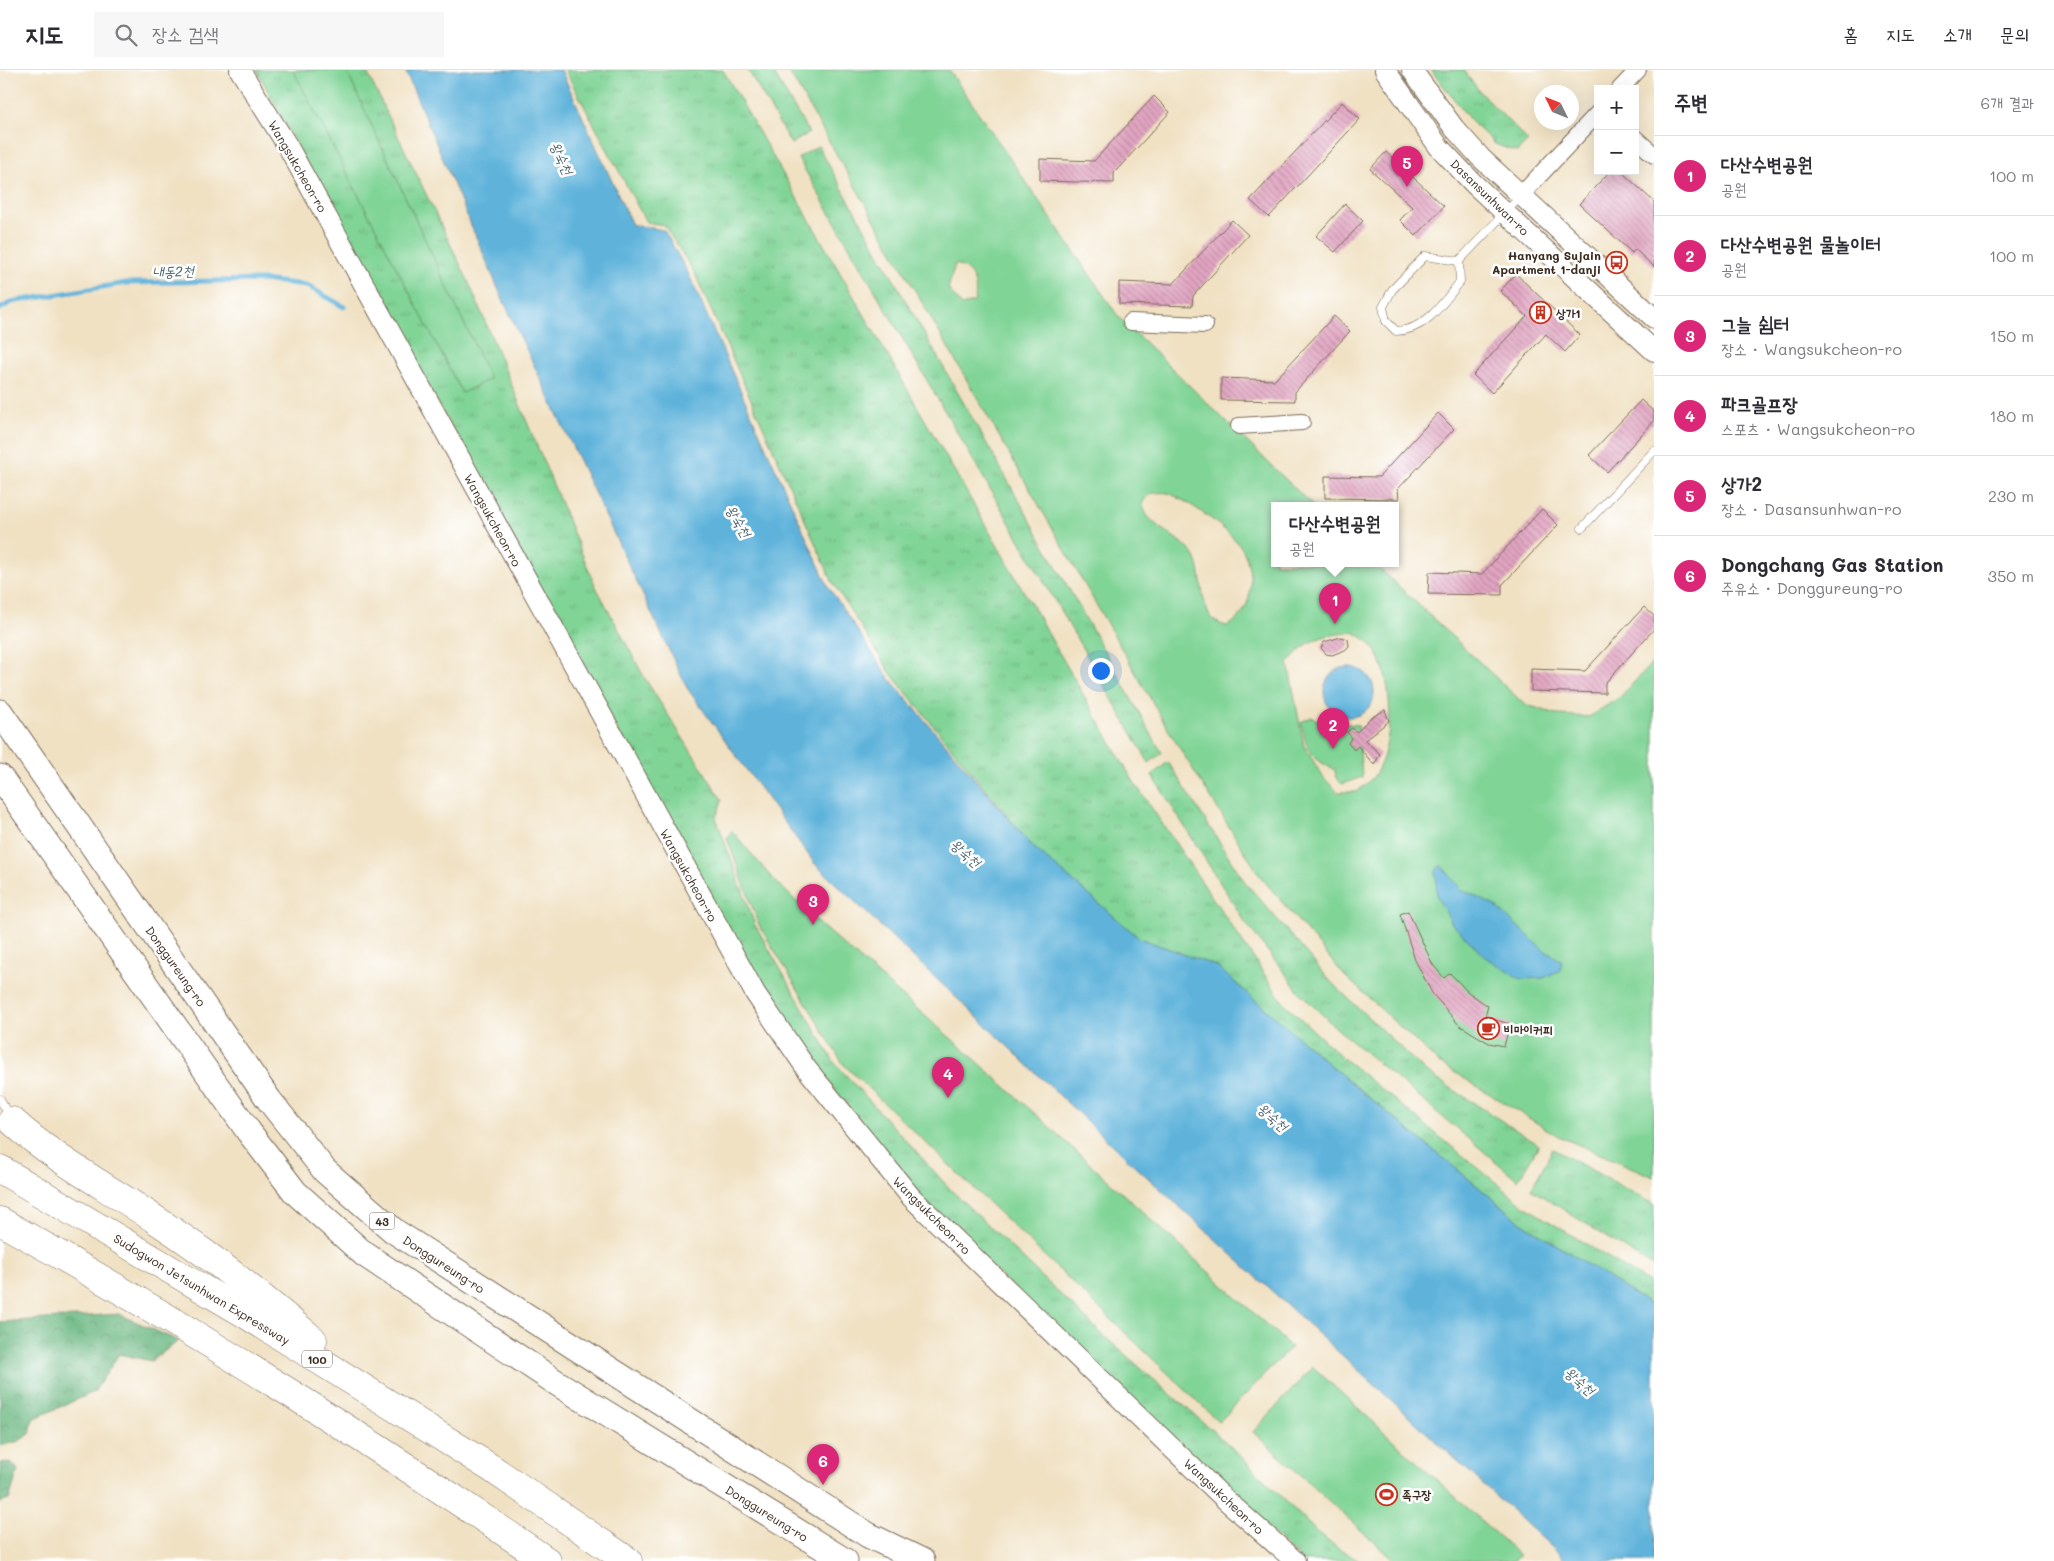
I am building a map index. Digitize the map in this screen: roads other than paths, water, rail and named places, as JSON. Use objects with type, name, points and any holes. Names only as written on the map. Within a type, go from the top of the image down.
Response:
[{"type":"highway","points":[[6,1110],[61,1161],[160,1222],[271,1304],[384,1401]]},
{"type":"highway","name":"Sudogwon Je1sunhwan Expressway","points":[[0,1169],[242,1312],[491,1468],[628,1561]]},
{"type":"highway","points":[[0,1221],[220,1350],[351,1431],[547,1561]]},
{"type":"main road","name":"Donggureung-ro","points":[[0,712],[269,1100],[325,1171],[394,1231],[868,1536],[922,1561]]},
{"type":"main road","name":"Donggureung-ro","points":[[0,777],[249,1132],[295,1192],[364,1254],[557,1383],[845,1561]]},
{"type":"street","name":"Wangsukcheon-ro","points":[[240,70],[292,153],[755,994],[806,1068],[912,1197],[1228,1501],[1295,1561]]},
{"type":"street","name":"Dasansunhwan-ro","points":[[1385,70],[1439,148],[1504,214],[1654,352]]},
{"type":"street","name":"Dasansunhwan-ro","points":[[1412,70],[1454,128],[1481,158],[1654,318]]},
{"type":"street","points":[[1624,85],[1638,70]]},
{"type":"street","points":[[1522,194],[1594,117]]},
{"type":"street","points":[[1639,142],[1654,155]]},
{"type":"street","points":[[1131,322],[1205,325]]},
{"type":"street","points":[[1239,426],[1302,422]]},
{"type":"lane","points":[[1459,261],[1425,256],[1392,290],[1383,307],[1386,320],[1396,331],[1409,331],[1435,312],[1460,282],[1459,261],[1522,194]]},
{"type":"lane","points":[[1582,528],[1654,451]]},
{"type":"water","name":"왕숙천","points":[[405,70],[561,70],[632,225],[664,230],[688,273],[828,586],[889,678],[1033,847],[1139,938],[1216,966],[1337,1071],[1521,1222],[1654,1307],[1654,1561],[1567,1561],[1111,1144],[815,864],[687,688],[503,300]]},
{"type":"water","points":[[1354,667],[1367,674],[1373,682],[1373,702],[1367,710],[1359,716],[1344,717],[1331,710],[1325,702],[1324,687],[1331,674],[1339,668]]},
{"type":"water","points":[[1441,865],[1461,889],[1495,906],[1545,951],[1562,961],[1560,970],[1544,978],[1521,979],[1488,959],[1453,925],[1437,897],[1436,871]]},
{"type":"waterway","name":"내동2천","points":[[0,309],[11,302],[126,283],[262,280],[306,285],[344,307]]},
{"type":"place","name":"상가2","points":[[1407,187]]},
{"type":"place","name":"Hanyang Sujain Apartment 1-danji","points":[[1617,262]]},
{"type":"place","name":"상가1","points":[[1540,313]]},
{"type":"place","name":"다산수변공원","points":[[1335,624]]},
{"type":"place","name":"다산수변공원 물놀이터","points":[[1333,749]]},
{"type":"place","name":"그늘 쉼터","points":[[813,925]]},
{"type":"place","name":"비마이커피","points":[[1488,1029]]},
{"type":"place","name":"파크골프장","points":[[948,1098]]},
{"type":"place","name":"Dongchang Gas Station","points":[[823,1485]]},
{"type":"place","name":"족구장","points":[[1386,1494]]}]
